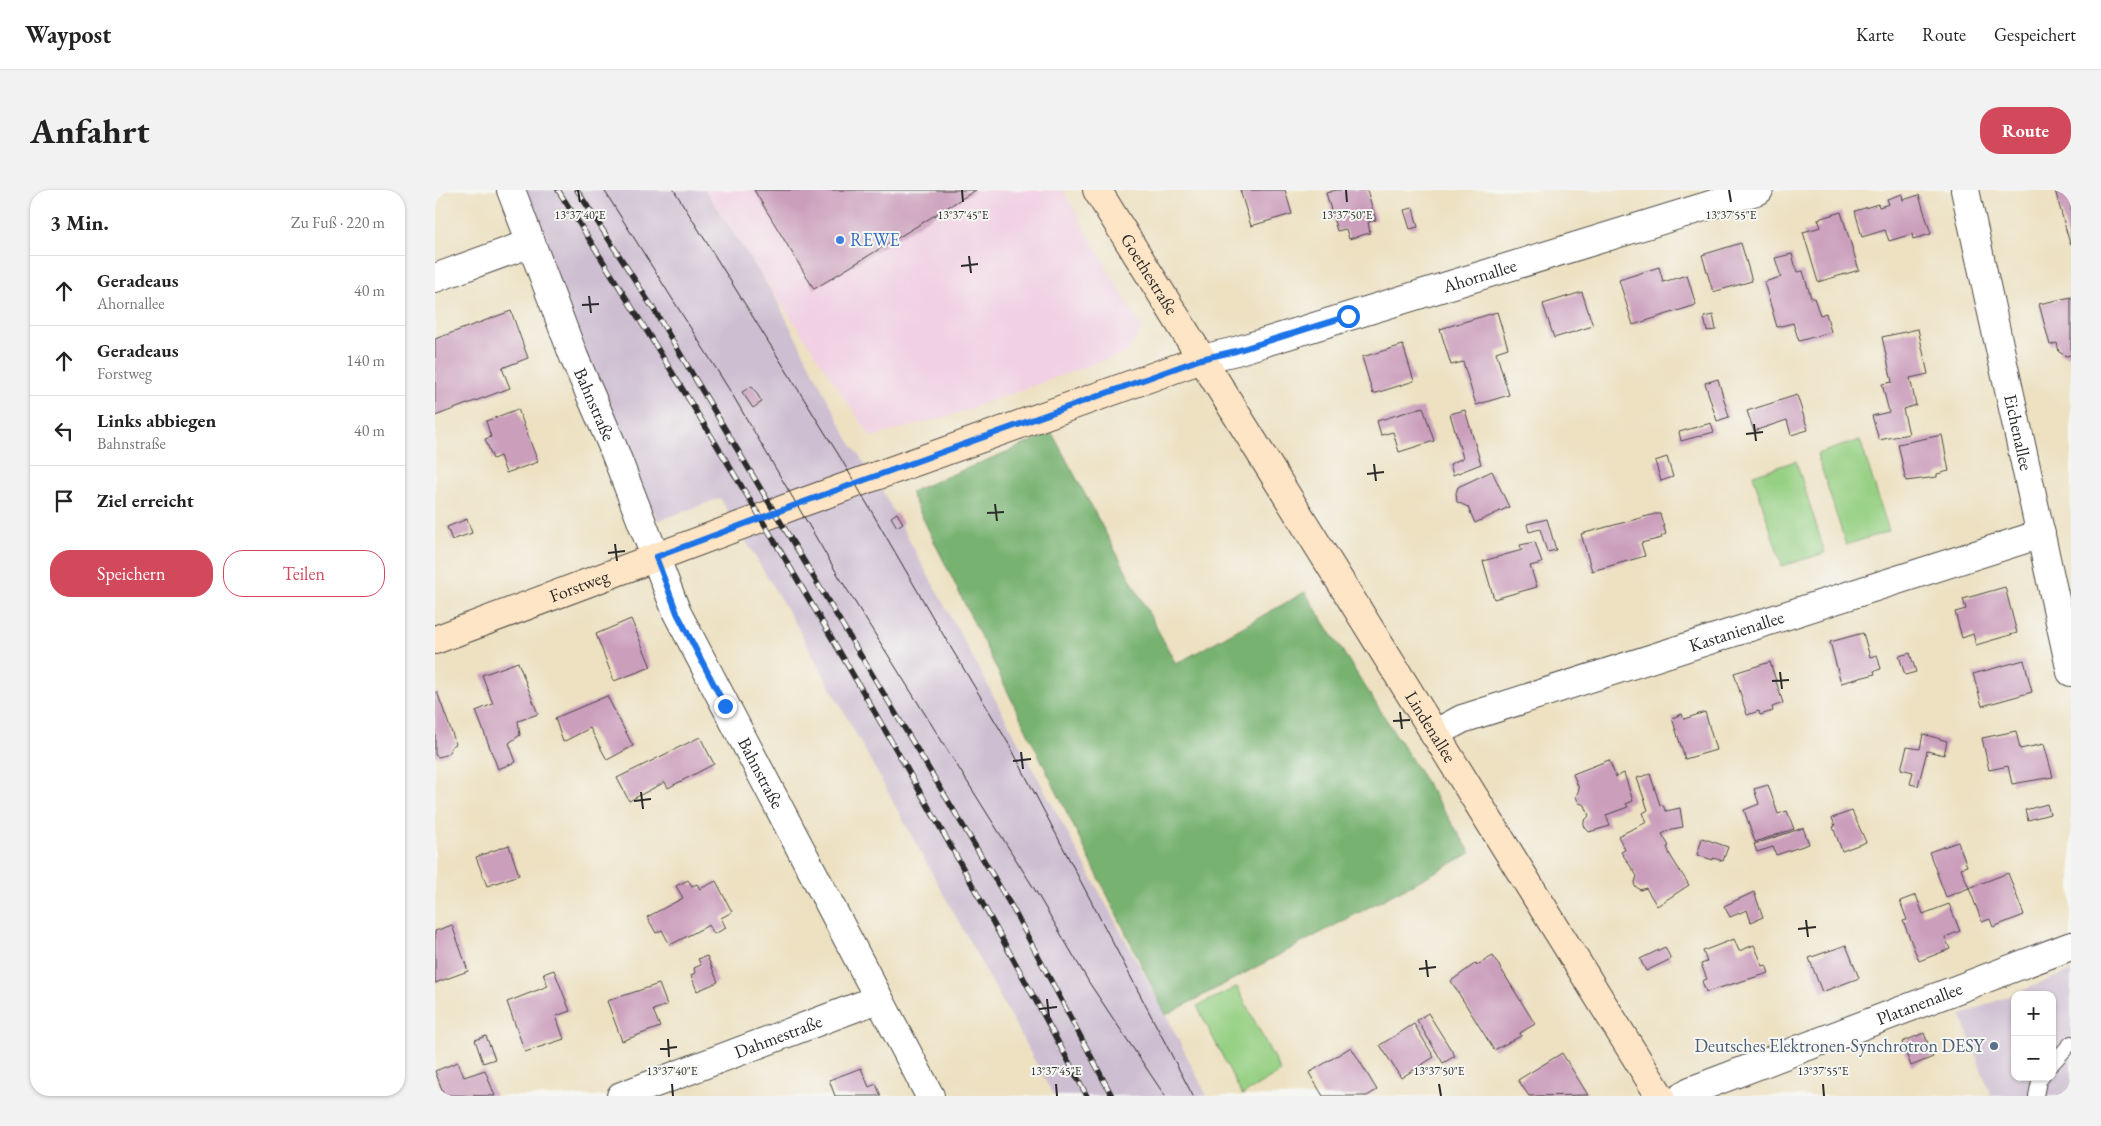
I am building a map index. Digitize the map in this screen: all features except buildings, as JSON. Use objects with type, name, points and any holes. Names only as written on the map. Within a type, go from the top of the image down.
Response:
[{"type":"main road","name":"Goethestraße","points":[[1097,190],[1201,359]]},
{"type":"main road","name":"Forstweg","points":[[435,640],[798,504],[1201,359]]},
{"type":"main road","name":"Lindenallee","points":[[1201,359],[1660,1096]]},
{"type":"street","name":"Bahnstraße","points":[[511,190],[574,357],[677,613],[930,1096]]},
{"type":"street","name":"Ahornallee","points":[[1201,359],[1236,351],[1759,190]]},
{"type":"street","name":"Eichenallee","points":[[1965,190],[2071,672]]},
{"type":"street","points":[[435,278],[531,243]]},
{"type":"street","name":"Kastanienallee","points":[[1434,734],[1461,719],[2041,534]]},
{"type":"street","name":"Platanenallee","points":[[1683,1096],[1690,1091],[2071,946]]},
{"type":"street","name":"Dahmestraße","points":[[621,1096],[878,999]]},
{"type":"lane","points":[[2056,1060],[2071,1043]]},
{"type":"lane","points":[[2037,1096],[2039,1081]]},
{"type":"shaded area","points":[[520,190],[705,190],[773,293],[848,439],[882,490],[1166,1015],[1207,1096],[1054,1096],[798,628],[720,498],[658,521],[578,346]]},
{"type":"shaded area","points":[[705,190],[1063,190],[1142,329],[1127,352],[955,414],[871,437]]},
{"type":"shaded area","name":"Deutsches Elektronen-Synchrotron DESY","points":[[2071,971],[2071,1096],[1991,1096],[1961,1015],[2011,995],[2011,1081],[2056,1081],[2056,991],[2021,991]]},
{"type":"green space","points":[[1052,433],[1176,664],[1305,592],[1471,853],[1166,1015],[910,492]]},
{"type":"green space","points":[[1860,440],[1889,531],[1846,545],[1817,454]]},
{"type":"green space","points":[[1796,461],[1825,553],[1782,566],[1753,475]]},
{"type":"green space","points":[[1237,987],[1281,1072],[1242,1095],[1197,1006]]},
{"type":"tram line","points":[[604,190],[732,394],[838,575],[1035,890],[1090,984],[1165,1096]]},
{"type":"tram line","points":[[674,190],[840,457],[1010,746],[1193,1096]]},
{"type":"railway","points":[[558,190],[765,525],[897,751],[1025,980],[1087,1096]]},
{"type":"railway","points":[[577,190],[656,313],[1013,909],[1112,1096]]},
{"type":"place","name":"REWE","points":[[840,240]]},
{"type":"place","name":"Deutsches Elektronen-Synchrotron DESY","points":[[1994,1046]]},
{"type":"route","points":[[725,706],[677,613],[656,557],[1201,359],[1226,354],[1348,316]]}]
